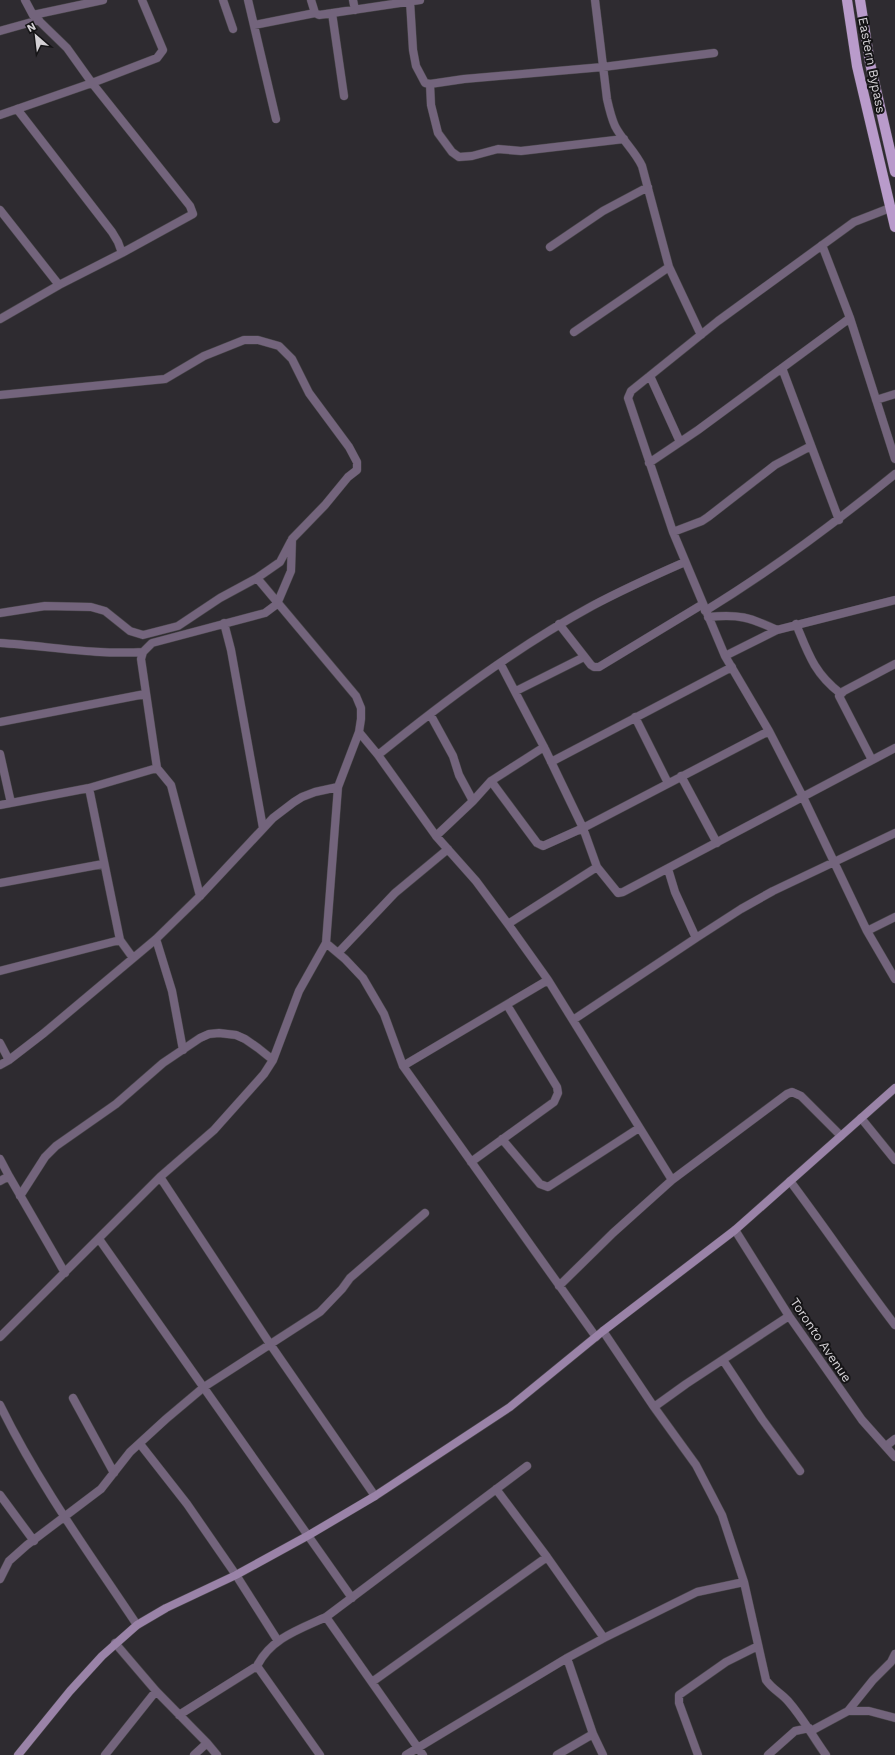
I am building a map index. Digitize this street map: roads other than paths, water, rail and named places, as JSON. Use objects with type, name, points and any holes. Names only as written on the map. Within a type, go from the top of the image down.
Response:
[{"type":"main road","name":"Eastern Bypass","points":[[847,0],[857,66],[895,227]]},
{"type":"main road","name":"Eastern Bypass","points":[[860,0],[870,63],[895,172]]},
{"type":"street","points":[[0,319],[59,285],[122,253],[192,214],[190,206],[92,83],[67,48],[36,17],[25,0]]},
{"type":"street","points":[[0,31],[36,17],[104,0]]},
{"type":"street","points":[[0,115],[92,83],[157,58],[163,50],[142,0]]},
{"type":"street","points":[[223,0],[233,29]]},
{"type":"street","points":[[248,0],[276,119]]},
{"type":"street","points":[[311,0],[315,13]]},
{"type":"street","points":[[353,0],[355,10]]},
{"type":"street","points":[[254,25],[315,13],[319,15],[420,0]]},
{"type":"street","points":[[595,0],[610,114],[616,128],[637,155],[642,166],[669,267],[701,335]]},
{"type":"street","points":[[410,1],[413,50],[416,66],[425,83],[430,84],[464,79],[603,67],[714,53]]},
{"type":"street","points":[[332,13],[344,96]]},
{"type":"street","points":[[430,84],[431,105],[438,133],[452,152],[459,157],[472,156],[498,149],[521,151],[624,139]]},
{"type":"street","points":[[17,109],[112,232],[122,253]]},
{"type":"street","points":[[550,247],[604,212],[648,187]]},
{"type":"street","points":[[890,208],[854,222],[822,245],[701,335],[631,391],[628,398],[673,532],[705,611],[726,656],[769,731],[803,797],[867,931],[895,979]]},
{"type":"street","points":[[0,210],[59,285]]},
{"type":"street","points":[[822,245],[850,318],[895,459]]},
{"type":"street","points":[[574,332],[669,267]]},
{"type":"street","points":[[650,463],[850,318]]},
{"type":"street","points":[[0,395],[164,379],[204,356],[244,340],[258,340],[279,346],[292,359],[309,393],[349,447],[357,462],[357,470],[348,477],[325,505],[292,539],[280,562],[257,578],[220,598],[178,626],[143,635],[130,630],[105,611],[91,607],[45,606],[0,613]]},
{"type":"street","points":[[782,368],[839,520]]},
{"type":"street","points":[[650,376],[680,442]]},
{"type":"street","points":[[876,400],[895,394]]},
{"type":"street","points":[[673,532],[702,521],[775,465],[811,446]]},
{"type":"street","points":[[560,624],[584,657],[594,668],[599,667],[705,611],[741,588],[839,520],[895,474]]},
{"type":"street","points":[[200,896],[171,785],[157,768],[145,694],[141,658],[143,652],[152,643],[266,613],[277,604],[291,571],[292,539]]},
{"type":"street","points":[[378,755],[430,714],[500,663],[560,624],[592,606],[685,562]]},
{"type":"street","points":[[0,1337],[160,1177],[203,1141],[264,1074],[272,1060],[299,991],[326,944],[338,787],[359,732],[362,719],[361,708],[356,696],[277,604],[257,578]]},
{"type":"street","points":[[726,656],[776,630],[895,600]]},
{"type":"street","points":[[705,611],[738,615],[753,619],[776,630]]},
{"type":"street","points":[[224,623],[232,657],[264,828]]},
{"type":"street","points":[[796,624],[812,663],[827,683],[840,693]]},
{"type":"street","points":[[0,643],[91,652],[143,652]]},
{"type":"street","points":[[516,692],[584,657]]},
{"type":"street","points":[[500,663],[544,747],[582,828],[597,867],[620,894],[895,748]]},
{"type":"street","points":[[840,693],[895,664]]},
{"type":"street","points":[[551,762],[732,667]]},
{"type":"street","points":[[840,693],[840,700],[872,760]]},
{"type":"street","points":[[0,722],[145,694]]},
{"type":"street","points":[[430,714],[473,801]]},
{"type":"street","points":[[635,717],[668,783]]},
{"type":"street","points":[[490,781],[539,845],[547,845],[769,731]]},
{"type":"street","points":[[359,732],[378,755],[436,836],[508,924],[548,980],[672,1180]]},
{"type":"street","points":[[436,836],[473,801],[490,781],[544,747]]},
{"type":"street","points":[[0,754],[12,803]]},
{"type":"street","points":[[0,805],[89,788],[157,768]]},
{"type":"street","points":[[681,776],[717,843]]},
{"type":"street","points":[[0,1065],[9,1060],[44,1033],[156,939],[200,896],[264,828],[294,802],[315,792],[338,787]]},
{"type":"street","points":[[89,788],[103,864],[120,940],[133,958]]},
{"type":"street","points":[[573,1020],[696,938],[773,890],[895,832]]},
{"type":"street","points":[[338,953],[395,893],[448,849]]},
{"type":"street","points":[[0,882],[103,864]]},
{"type":"street","points":[[508,924],[597,867]]},
{"type":"street","points":[[668,869],[675,892],[696,938]]},
{"type":"street","points":[[867,931],[895,917]]},
{"type":"street","points":[[156,939],[172,991],[183,1050]]},
{"type":"street","points":[[0,971],[120,940]]},
{"type":"street","points":[[326,944],[338,953],[362,978],[377,1000],[384,1014],[403,1066],[596,1337]]},
{"type":"street","points":[[403,1066],[548,980]]},
{"type":"street","points":[[471,1162],[554,1102],[558,1094],[557,1087],[507,1005]]},
{"type":"street","points":[[20,1196],[45,1157],[56,1146],[116,1104],[163,1063],[200,1038],[209,1034],[218,1033],[236,1035],[254,1045],[272,1060]]},
{"type":"street","points":[[0,1042],[9,1060]]},
{"type":"street","points":[[18,1755],[70,1691],[116,1643],[137,1625],[166,1608],[236,1575],[309,1535],[375,1496],[510,1408],[603,1331],[735,1230],[895,1088]]},
{"type":"street","points":[[559,1286],[613,1232],[672,1180],[787,1094],[792,1092],[801,1096],[841,1136]]},
{"type":"street","points":[[861,1118],[895,1160]]},
{"type":"street","points":[[502,1139],[540,1184],[548,1187],[639,1128]]},
{"type":"street","points":[[0,1159],[64,1273]]},
{"type":"street","points":[[0,1181],[9,1176]]},
{"type":"street","points":[[160,1177],[270,1344],[375,1496]]},
{"type":"street","points":[[790,1181],[826,1228],[866,1287],[895,1325]]},
{"type":"street","points":[[0,1579],[3,1564],[9,1561],[101,1489],[140,1444],[166,1418],[204,1387],[320,1312],[342,1289],[350,1278],[425,1213]]},
{"type":"street","name":"Toronto Avenue","points":[[735,1230],[790,1316],[866,1427],[895,1457]]},
{"type":"street","points":[[99,1239],[352,1598]]},
{"type":"street","points":[[654,1407],[790,1316]]},
{"type":"street","points":[[603,1331],[654,1407],[696,1465],[722,1515],[744,1582],[766,1680],[787,1700],[810,1729],[826,1755]]},
{"type":"street","points":[[723,1360],[762,1419],[800,1471]]},
{"type":"street","points":[[73,1398],[114,1473]]},
{"type":"street","points":[[0,1405],[16,1438],[65,1517],[137,1625]]},
{"type":"street","points":[[886,1446],[895,1439]]},
{"type":"street","points":[[140,1444],[187,1504],[236,1575],[278,1641]]},
{"type":"street","points":[[179,1715],[257,1666],[262,1655],[278,1641],[326,1617],[527,1466]]},
{"type":"street","points":[[496,1489],[547,1557],[604,1638]]},
{"type":"street","points":[[0,1495],[34,1541]]},
{"type":"street","points":[[372,1682],[547,1557]]},
{"type":"street","points":[[406,1755],[567,1658],[604,1638],[697,1592],[744,1582]]},
{"type":"street","points":[[326,1617],[423,1755]]},
{"type":"street","points":[[116,1643],[156,1691],[217,1755]]},
{"type":"street","points":[[698,1755],[679,1704],[679,1695],[726,1662],[758,1646]]},
{"type":"street","points":[[848,1711],[873,1680],[891,1662],[895,1654]]},
{"type":"street","points":[[567,1658],[593,1734],[603,1755]]},
{"type":"street","points":[[257,1666],[320,1755]]},
{"type":"street","points":[[105,1755],[156,1691]]},
{"type":"street","points":[[768,1755],[794,1731],[810,1729],[848,1711],[869,1711],[895,1718]]},
{"type":"street","points":[[557,1755],[593,1734]]},
{"type":"street","points":[[194,1755],[207,1743]]}]
